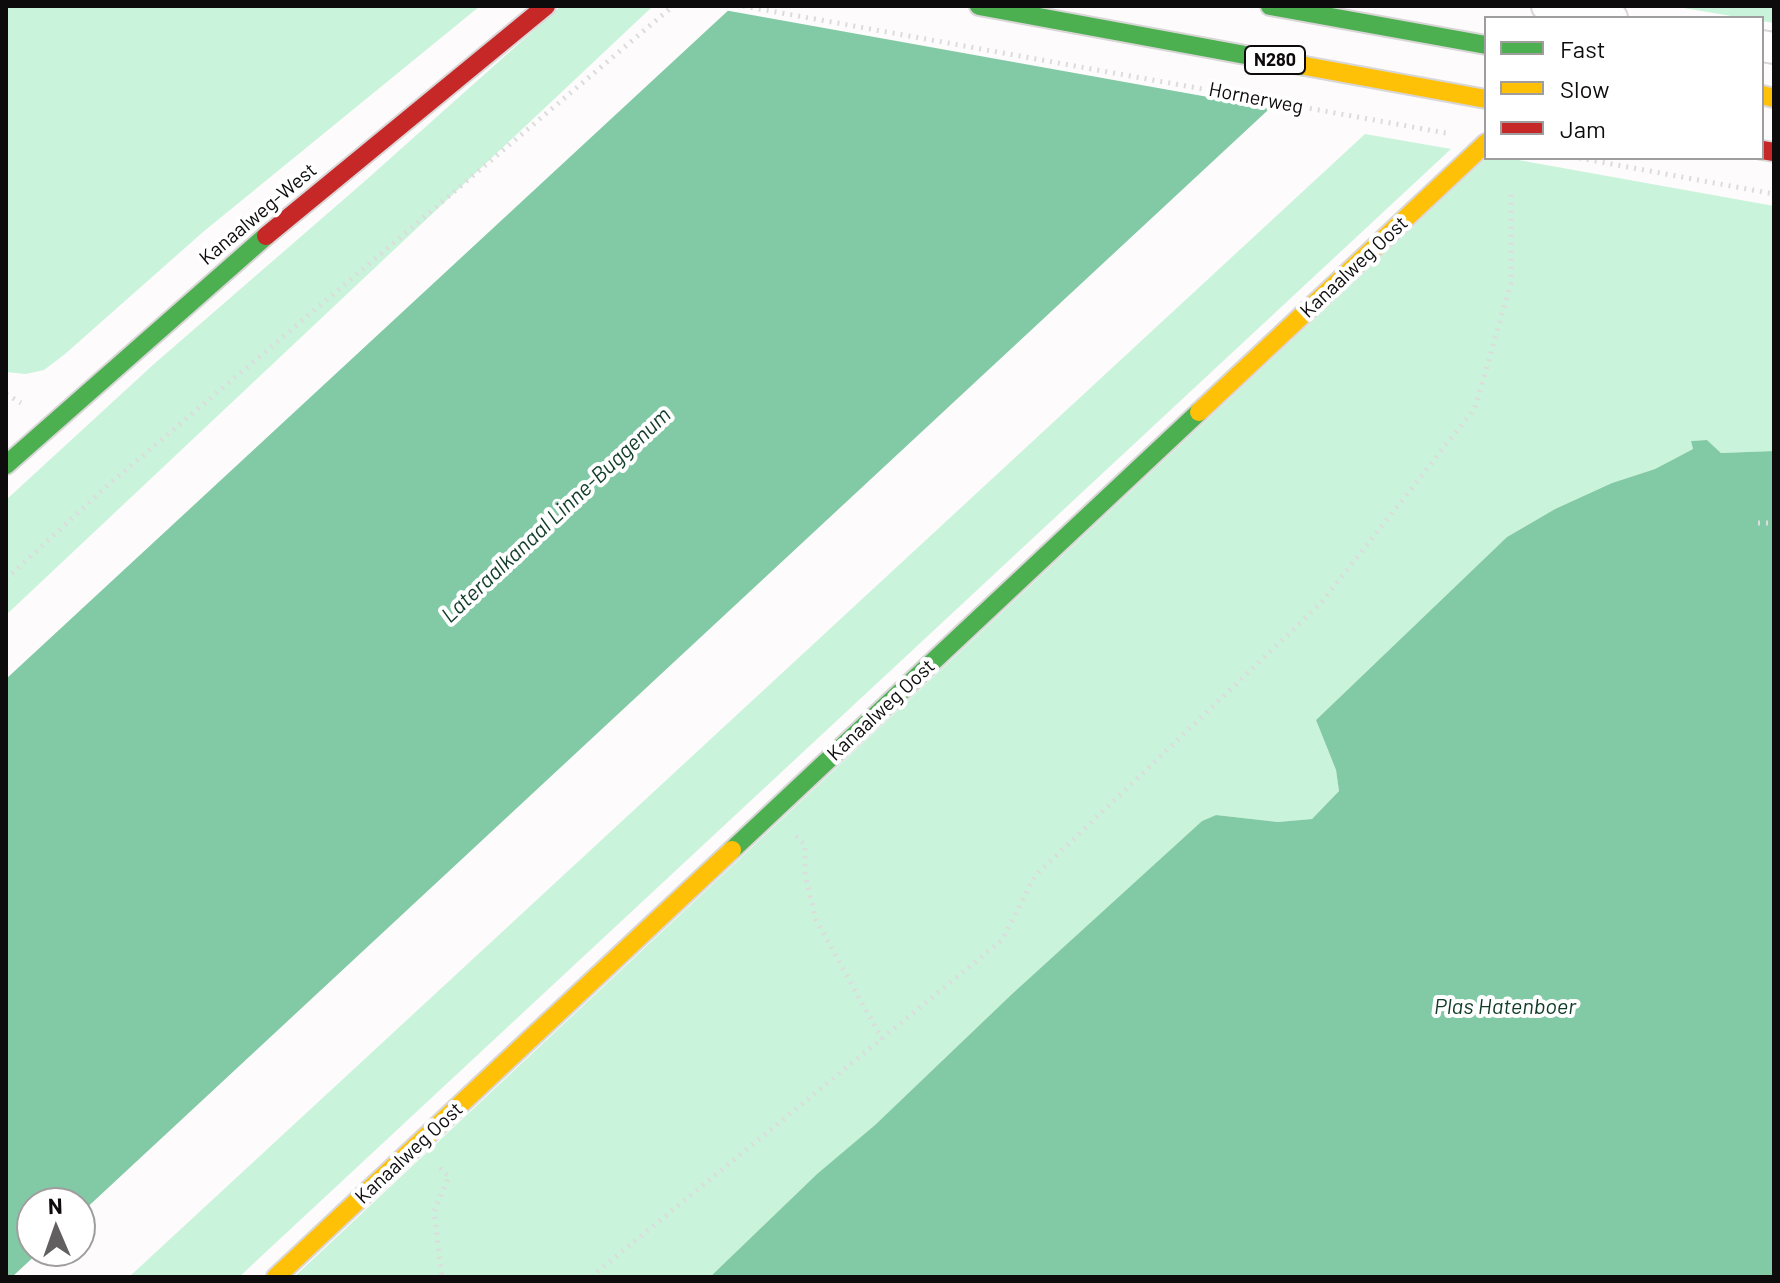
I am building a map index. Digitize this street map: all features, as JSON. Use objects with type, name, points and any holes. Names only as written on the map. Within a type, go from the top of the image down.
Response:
[{"type":"main road","name":"Kanaalweg-West","points":[[6,465],[230,265],[546,6]]},
{"type":"main road","name":"Hornerweg","points":[[979,6],[1484,99]]},
{"type":"main road","points":[[1270,6],[1484,45]]},
{"type":"main road","name":"Kanaalweg Oost","points":[[276,1277],[1484,145]]},
{"type":"street","points":[[1547,6],[1601,16]]},
{"type":"path","points":[[6,579],[119,475],[673,6]]},
{"type":"path","name":"Hornerweg","points":[[743,6],[1455,135]]},
{"type":"path","points":[[1591,160],[1774,194]]},
{"type":"path","points":[[591,1277],[1002,940],[1035,876],[1321,603],[1475,408],[1511,283],[1511,189]]},
{"type":"path","points":[[6,394],[21,403]]},
{"type":"path","points":[[1758,523],[1774,523]]},
{"type":"path","points":[[805,845],[805,875],[816,920],[882,1039]]},
{"type":"path","points":[[442,1277],[434,1212],[449,1176]]},
{"type":"shaded area","points":[[6,6],[480,6],[203,232],[65,354],[44,370],[26,374],[6,372]]},
{"type":"shaded area","points":[[561,6],[653,6],[6,615],[6,500],[154,364]]},
{"type":"shaded area","points":[[1672,6],[1774,6],[1774,23],[1764,21],[1764,16],[1731,16]]},
{"type":"shaded area","points":[[1365,134],[1451,149],[239,1277],[129,1277]]},
{"type":"shaded area","points":[[1484,160],[1518,160],[1774,206],[1774,451],[1721,453],[1707,440],[1691,441],[1693,449],[1655,469],[1612,483],[1555,509],[1507,537],[1316,720],[1336,770],[1339,791],[1312,819],[1278,822],[1216,815],[1202,821],[1012,994],[875,1125],[817,1174],[710,1277],[294,1277]]},
{"type":"water","name":"Lateraalkanaal Linne-Buggenum","points":[[733,6],[1380,6],[96,1199],[96,1187],[16,1187],[16,1267],[23,1267],[12,1277],[6,1277],[6,679]]},
{"type":"water","name":"Plas Hatenboer","points":[[1707,440],[1721,453],[1774,451],[1774,1277],[710,1277],[817,1174],[875,1125],[1012,994],[1202,821],[1216,815],[1278,822],[1312,819],[1339,791],[1336,770],[1316,720],[1507,537],[1555,509],[1612,483],[1655,469],[1693,449],[1691,441]]},
{"type":"pier","points":[[728,6],[1384,6],[1275,109],[724,10]]},
{"type":"traffic: fast","points":[[979,6],[1305,66]]},
{"type":"traffic: fast","points":[[1270,6],[1484,45]]},
{"type":"traffic: fast","points":[[6,465],[266,236]]},
{"type":"traffic: fast","points":[[732,850],[1199,412]]},
{"type":"traffic: slow","points":[[1305,66],[1484,99]]},
{"type":"traffic: slow","points":[[1764,96],[1774,98]]},
{"type":"traffic: slow","points":[[1199,412],[1484,145]]},
{"type":"traffic: slow","points":[[276,1277],[732,850]]},
{"type":"traffic: jam","points":[[266,236],[546,6]]},
{"type":"traffic: jam","points":[[1764,150],[1774,152]]}]
